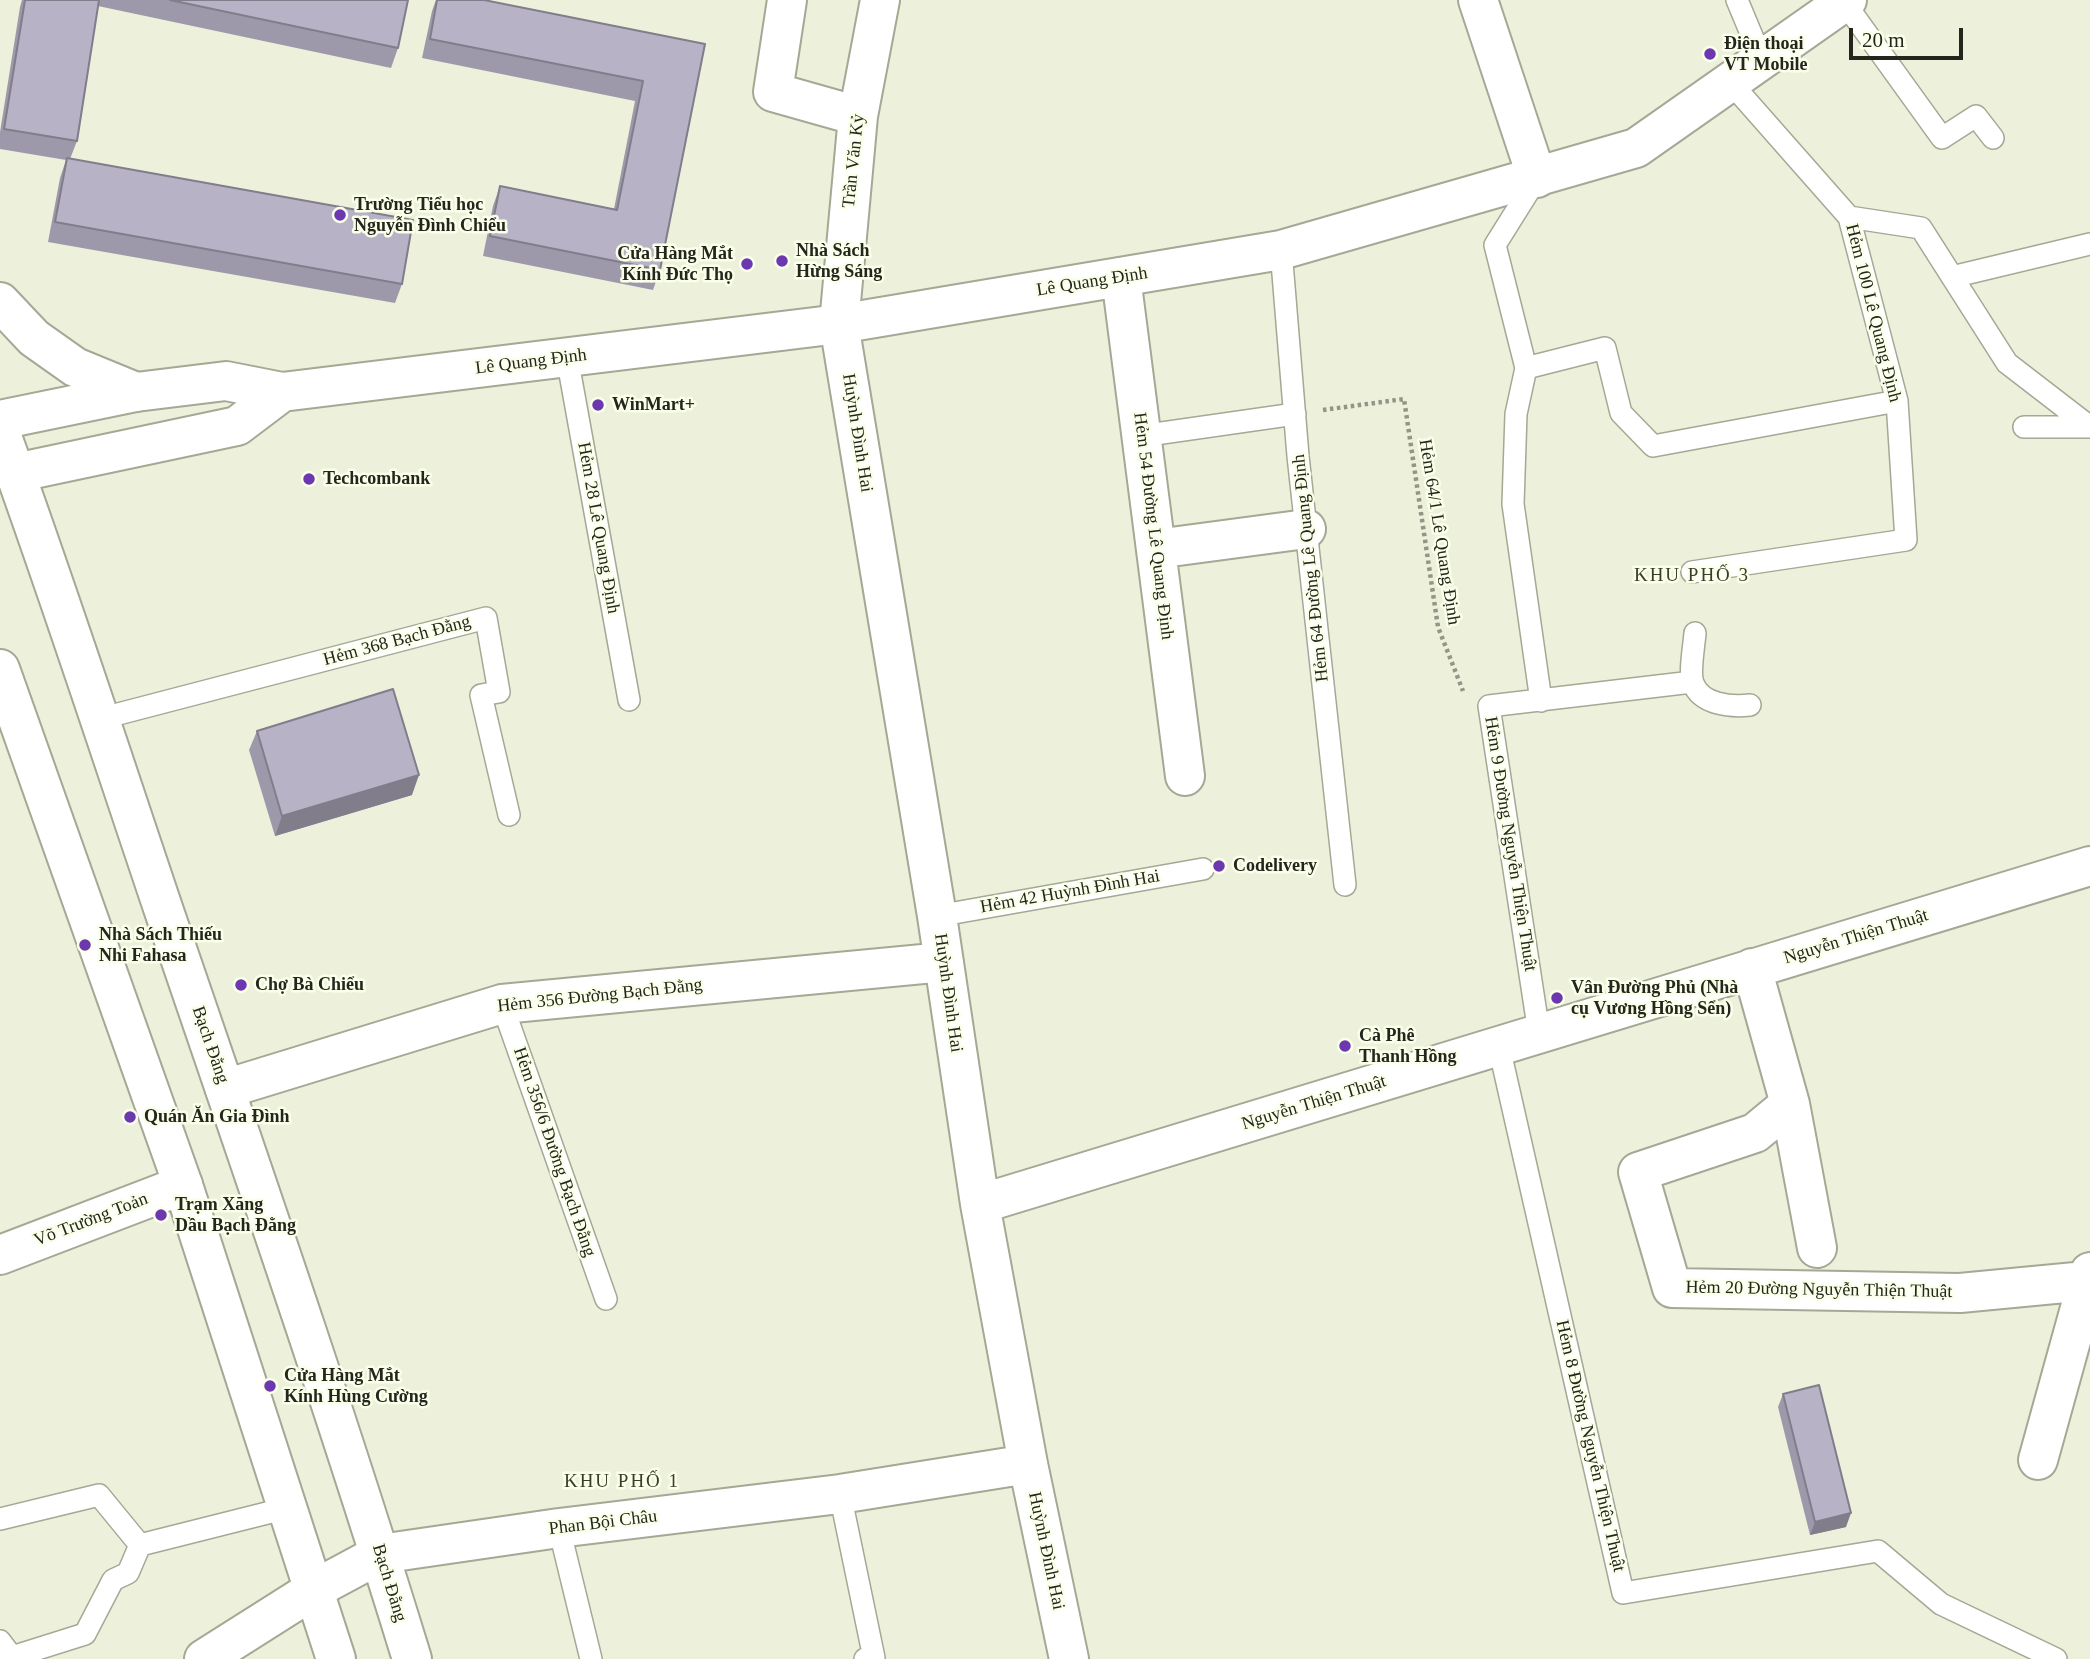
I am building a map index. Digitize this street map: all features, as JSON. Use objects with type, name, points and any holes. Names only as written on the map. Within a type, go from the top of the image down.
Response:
[{"type":"street","points":[[788,0],[773,92],[858,116]]},
{"type":"street","name":"Trần Văn Kỷ","points":[[839,324],[858,116],[880,0]]},
{"type":"street","points":[[1478,0],[1537,178]]},
{"type":"street","name":"Lê Quang Định","points":[[0,419],[136,393],[226,381],[282,392],[839,324],[1281,250],[1636,148],[1846,1]]},
{"type":"street","name":"Hẻm 54 Đường Lê Quang Định","points":[[1121,277],[1185,776]]},
{"type":"street","points":[[0,302],[34,338],[75,368],[136,393]]},
{"type":"street","name":"Huỳnh Đình Hai","points":[[839,324],[937,916],[980,1204],[1028,1464],[1069,1659]]},
{"type":"street","points":[[8,477],[237,426],[282,392]]},
{"type":"street","name":"Bạch Đằng","points":[[0,431],[8,477],[99,719],[380,1554],[412,1659]]},
{"type":"street","points":[[1156,549],[1306,529]]},
{"type":"street","points":[[3,689],[183,1185],[336,1659]]},
{"type":"street","name":"Nguyễn Thiện Thuật","points":[[980,1204],[2090,866]]},
{"type":"street","name":"Hẻm 356 Đường Bạch Đằng","points":[[225,1089],[502,1004],[944,962]]},
{"type":"street","points":[[1752,968],[1790,1104],[1817,1248]]},
{"type":"street","name":"Hẻm 20 Đường Nguyễn Thiện Thuật","points":[[1790,1104],[1755,1133],[1638,1172],[1672,1288],[1960,1293],[2088,1276],[2038,1460]]},
{"type":"street","name":"Võ Trường Toản","points":[[0,1255],[183,1185]]},
{"type":"street","name":"Phan Bội Châu","points":[[204,1659],[313,1590],[380,1554],[559,1528],[841,1494],[1028,1464]]},
{"type":"lane","points":[[1737,0],[1762,60]]},
{"type":"lane","points":[[1846,1],[1942,138],[1976,116],[1993,138]]},
{"type":"lane","name":"Hẻm 100 Lê Quang Định","points":[[1692,572],[1906,540],[1897,401],[1849,217],[1730,82]]},
{"type":"lane","points":[[1537,178],[1494,245],[1526,368],[1516,414],[1513,504],[1541,701],[1692,682]]},
{"type":"lane","points":[[1849,217],[1922,228],[2007,363],[2090,427]]},
{"type":"lane","points":[[1952,277],[2090,244]]},
{"type":"lane","name":"Hẻm 64 Đường Lê Quang Định","points":[[1281,250],[1306,529],[1345,885]]},
{"type":"lane","points":[[1526,368],[1605,348],[1621,413],[1653,446],[1897,401]]},
{"type":"lane","name":"Hẻm 28 Lê Quang Định","points":[[567,357],[629,699]]},
{"type":"lane","points":[[1141,436],[1295,414]]},
{"type":"lane","points":[[2024,427],[2090,427]]},
{"type":"lane","name":"Hẻm 368 Bạch Đằng","points":[[99,719],[486,618],[499,692],[481,695],[509,815]]},
{"type":"lane","points":[[1695,633],[1692,682],[1701,695],[1730,708],[1750,705]]},
{"type":"lane","name":"Hẻm 9 Đường Nguyễn Thiện Thuật","points":[[1539,1033],[1489,706],[1541,701]]},
{"type":"lane","name":"Hẻm 42 Huỳnh Đình Hai","points":[[937,916],[1203,869]]},
{"type":"lane","name":"Hẻm 356/6 Đường Bạch Đằng","points":[[502,1004],[606,1299]]},
{"type":"lane","name":"Hẻm 8 Đường Nguyễn Thiện Thuật","points":[[1499,1047],[1623,1593],[1878,1551],[1941,1604],[2056,1659]]},
{"type":"lane","points":[[841,1494],[873,1658],[865,1659]]},
{"type":"lane","points":[[0,1519],[99,1495],[140,1545]]},
{"type":"lane","points":[[140,1545],[287,1508]]},
{"type":"lane","points":[[559,1528],[591,1659]]},
{"type":"lane","points":[[0,1641],[12,1657],[85,1634],[113,1580],[128,1573],[140,1545]]},
{"type":"path","name":"Hẻm 64/1 Lê Quang Định","points":[[1295,414],[1404,400],[1438,627],[1466,698]]},
{"type":"building","points":[[25,0],[99,0],[77,141],[4,129]]},
{"type":"building","points":[[170,0],[408,0],[398,48]]},
{"type":"building","points":[[437,0],[484,0],[705,44],[660,270],[490,236],[500,186],[617,210],[643,81],[430,39]]},
{"type":"building","points":[[67,158],[413,220],[402,284],[55,222]]},
{"type":"building","points":[[393,689],[419,775],[282,816],[257,731]]},
{"type":"building","points":[[1819,1385],[1851,1513],[1815,1522],[1783,1394]]},
{"type":"place","name":"Điện thoại VT Mobile","points":[[1710,54]]},
{"type":"place","name":"Trường Tiểu học Nguyễn Đình Chiểu","points":[[340,215]]},
{"type":"place","name":"Nhà Sách Hừng Sáng","points":[[782,261]]},
{"type":"place","name":"Cửa Hàng Mắt Kính Đức Thọ","points":[[747,264]]},
{"type":"place","name":"WinMart+","points":[[598,405]]},
{"type":"place","name":"Techcombank","points":[[309,479]]},
{"type":"place","name":"Codelivery","points":[[1219,866]]},
{"type":"place","name":"Nhà Sách Thiếu Nhi Fahasa","points":[[85,945]]},
{"type":"place","name":"Chợ Bà Chiểu","points":[[241,985]]},
{"type":"place","name":"Vân Đường Phủ (Nhà cụ Vương Hồng Sển)","points":[[1557,998]]},
{"type":"place","name":"Cà Phê Thanh Hồng","points":[[1345,1046]]},
{"type":"place","name":"Quán Ăn Gia Đình","points":[[130,1117]]},
{"type":"place","name":"Trạm Xăng Dầu Bạch Đằng","points":[[161,1215]]},
{"type":"place","name":"Cửa Hàng Mắt Kính Hùng Cường","points":[[270,1386]]},
{"type":"district","name":"KHU PHỐ 3","points":[[1692,576]]},
{"type":"district","name":"KHU PHỐ 1","points":[[622,1482]]}]
